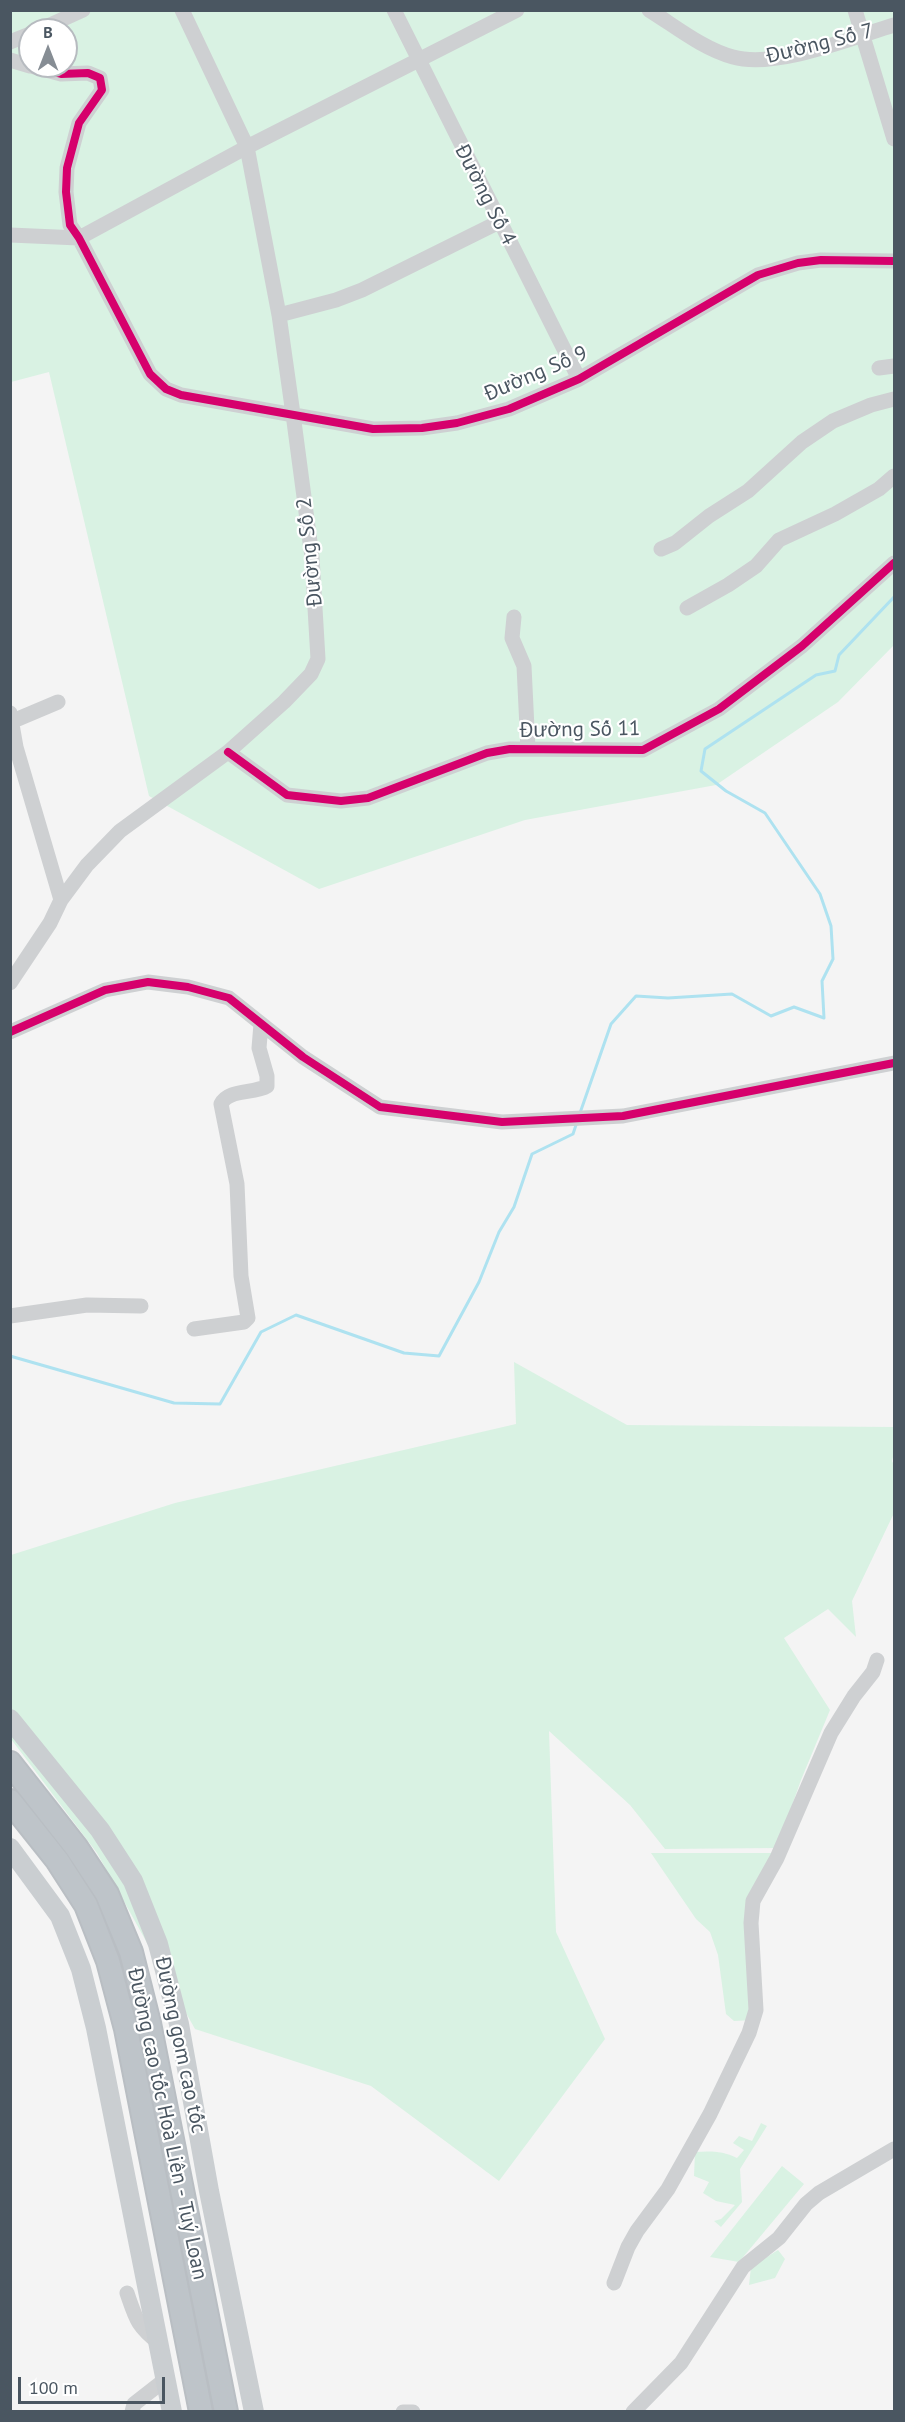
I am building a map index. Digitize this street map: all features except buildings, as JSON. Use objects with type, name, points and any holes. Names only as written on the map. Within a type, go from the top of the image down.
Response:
[{"type":"highway","name":"Đường cao tốc Hoà Liên - Tuý Loan","points":[[10,1763],[76,1847],[107,1894],[131,1952],[149,2023],[226,2412]]},
{"type":"highway","name":"Đường cao tốc Hoà Liên - Tuý Loan","points":[[10,1801],[57,1860],[86,1905],[108,1961],[126,2029],[201,2412]]},
{"type":"main road","name":"Đường gom cao tốc","points":[[10,1719],[100,1830],[132,1881],[158,1944],[179,2024],[209,2192],[254,2412]]},
{"type":"main road","points":[[10,1848],[60,1916],[81,1969],[96,2028],[172,2412]]},
{"type":"street","points":[[65,18],[83,10]]},
{"type":"street","name":"Đường Số 2","points":[[10,983],[50,923],[61,900],[87,865],[120,831],[228,752],[284,702],[310,674],[318,659],[312,557],[293,414],[279,315],[247,147],[182,10]]},
{"type":"street","name":"Đường Số 4","points":[[394,10],[579,379]]},
{"type":"street","points":[[10,235],[79,238],[247,147],[517,10]]},
{"type":"street","name":"Đường Số 7","points":[[649,10],[717,51],[746,60],[784,57],[894,25]]},
{"type":"street","points":[[855,10],[894,139]]},
{"type":"street","name":"Đường Số 9","points":[[78,74],[96,75],[103,84],[102,90],[76,130],[67,168],[66,192],[70,225],[150,374],[166,389],[181,395],[373,429],[422,428],[478,418],[509,409],[579,379],[758,275],[798,263],[821,260],[894,261]]},
{"type":"street","points":[[279,315],[336,300],[362,290],[499,222]]},
{"type":"street","points":[[879,368],[894,366]]},
{"type":"street","points":[[661,549],[675,543],[709,516],[748,491],[802,442],[825,427],[872,405],[894,399]]},
{"type":"street","points":[[687,608],[756,566],[779,540],[836,514],[879,489],[894,476]]},
{"type":"street","name":"Đường Số 11","points":[[228,752],[287,795],[340,801],[368,798],[487,753],[528,749],[643,750],[719,709],[817,634],[894,563]]},
{"type":"street","points":[[514,617],[512,638],[524,666],[528,749]]},
{"type":"street","points":[[58,702],[12,717],[16,747],[61,900]]},
{"type":"street","points":[[10,1032],[105,990],[148,982],[188,987],[229,998],[303,1058],[380,1107],[502,1122],[637,1114],[655,1108],[894,1063]]},
{"type":"street","points":[[194,1329],[244,1322],[248,1318],[241,1276],[237,1184],[221,1104],[228,1096],[267,1086],[267,1076],[259,1048],[261,1024]]},
{"type":"street","points":[[10,1316],[87,1305],[141,1306]]},
{"type":"street","points":[[614,2283],[637,2230],[668,2189],[700,2133],[749,2033],[756,2010],[751,1923],[753,1901],[777,1858],[831,1733],[854,1696],[873,1672],[877,1660]]},
{"type":"street","points":[[633,2412],[681,2363],[743,2267],[779,2238],[806,2204],[819,2193],[894,2150]]},
{"type":"street","points":[[128,2293],[136,2318],[143,2330],[159,2343]]},
{"type":"street","points":[[132,2412],[134,2404],[166,2379]]},
{"type":"street","points":[[403,2412],[413,2412]]},
{"type":"green space","points":[[11,11],[894,11],[894,645],[838,702],[716,785],[525,820],[319,889],[149,796],[49,372],[11,382]]},
{"type":"green space","points":[[514,1362],[627,1425],[894,1427],[892,1461],[894,1465],[894,1513],[852,1601],[856,1637],[828,1609],[784,1638],[830,1710],[801,1780],[777,1848],[665,1849],[630,1805],[549,1731],[556,1932],[605,2039],[499,2181],[371,2086],[195,2029],[97,1853],[11,1739],[11,1555],[175,1503],[516,1424]]},
{"type":"green space","points":[[651,1853],[776,1853],[756,1888],[755,2020],[734,2021],[726,2014],[718,1955],[710,1932],[696,1919]]},
{"type":"green space","points":[[761,2123],[767,2126],[740,2169],[742,2202],[721,2227],[714,2221],[721,2219],[735,2205],[716,2201],[703,2193],[709,2182],[694,2176],[695,2152],[717,2152],[737,2158],[744,2150],[733,2143],[739,2136],[752,2141]]},
{"type":"green space","points":[[782,2166],[804,2184],[739,2262],[710,2257]]},
{"type":"green space","points":[[778,2250],[785,2259],[775,2278],[749,2285],[751,2267]]},
{"type":"waterway","points":[[580,1113],[611,1024],[636,996],[668,998],[732,994],[771,1016],[794,1007],[824,1018],[822,981],[833,959],[831,926],[820,894],[765,813],[726,791],[701,771],[705,749],[816,675],[835,671],[839,655],[894,597]]},
{"type":"waterway","points":[[10,1356],[174,1403],[220,1404],[261,1332],[296,1315],[404,1353],[439,1356],[479,1282],[499,1232],[514,1207],[532,1154],[573,1134],[577,1122]]},
{"type":"cycle path","points":[[78,73],[88,73],[100,78],[102,90],[79,123],[67,168],[66,192],[70,225],[150,374],[166,389],[181,395],[373,429],[422,428],[457,423],[509,409],[579,379],[758,275],[798,263],[821,260],[894,261]]},
{"type":"cycle path","points":[[228,752],[287,795],[341,801],[368,798],[487,753],[510,749],[643,750],[719,709],[802,646],[894,563]]},
{"type":"cycle path","points":[[10,1032],[105,990],[148,982],[188,987],[229,998],[303,1057],[380,1107],[502,1122],[623,1116],[894,1063]]}]
